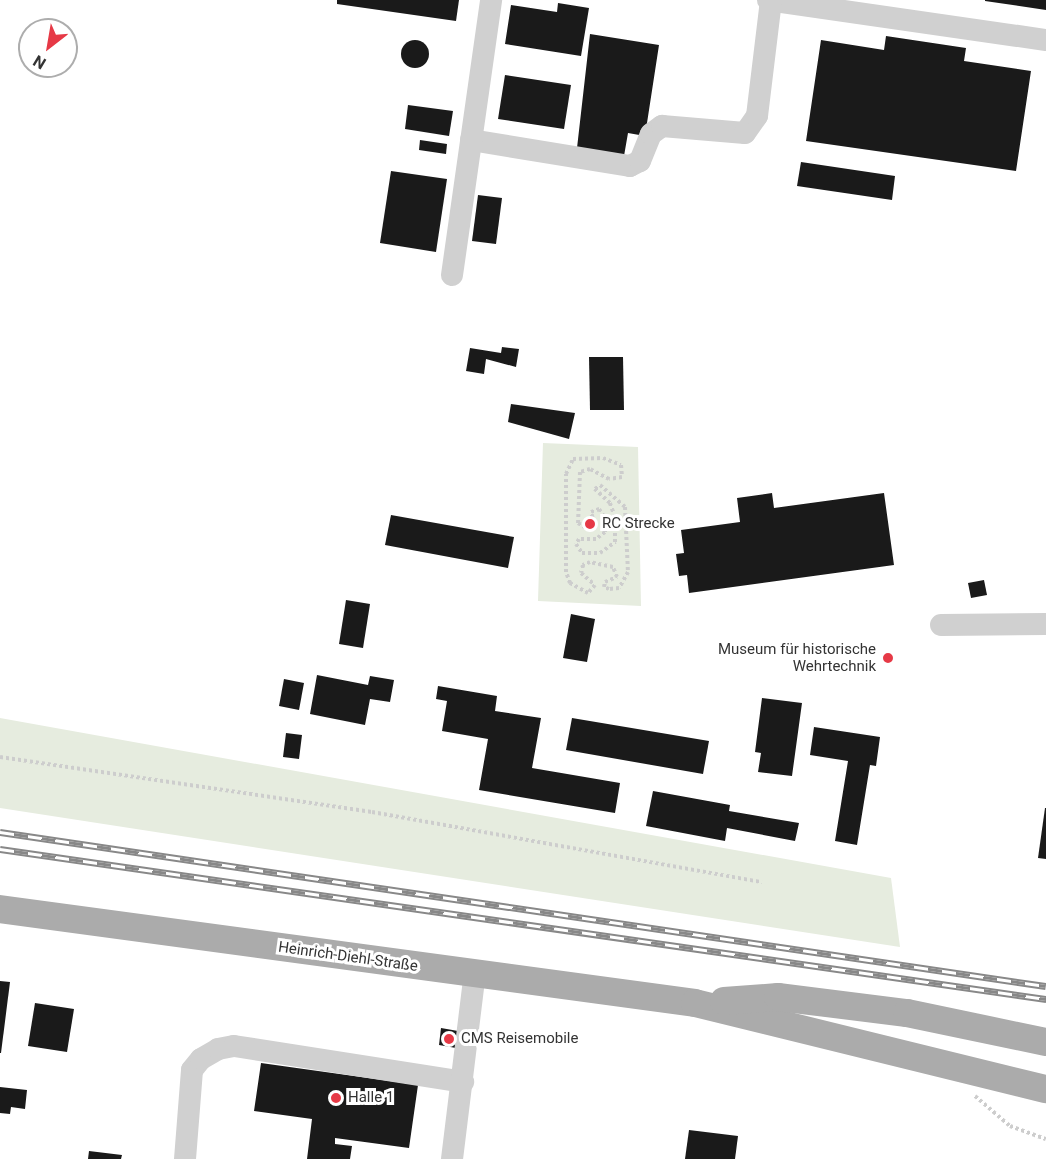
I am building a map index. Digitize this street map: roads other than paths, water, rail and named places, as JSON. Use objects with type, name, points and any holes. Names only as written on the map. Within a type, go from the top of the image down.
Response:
[{"type":"main road","name":"Heinrich-Diehl-Straße","points":[[0,909],[695,1003]]},
{"type":"main road","points":[[695,1003],[778,997],[906,1013],[1046,1042]]},
{"type":"main road","points":[[695,1003],[1039,1087]]},
{"type":"street","points":[[452,275],[491,0]]},
{"type":"street","points":[[471,140],[630,166],[640,161],[651,134],[662,126],[745,134],[757,116],[769,0],[1046,40]]},
{"type":"street","points":[[941,625],[1046,624]]},
{"type":"street","points":[[452,1159],[475,973]]},
{"type":"street","points":[[185,1159],[192,1070],[201,1059],[218,1049],[234,1046],[463,1082]]},
{"type":"railway","points":[[0,832],[1046,986]]},
{"type":"railway","points":[[0,849],[1046,999]]},
{"type":"place","name":"RC Strecke","points":[[590,524]]},
{"type":"place","name":"Museum für historische Wehrtechnik","points":[[888,658]]},
{"type":"place","name":"CMS Reisemobile","points":[[449,1039]]},
{"type":"place","name":"Halle 1","points":[[336,1098]]}]
